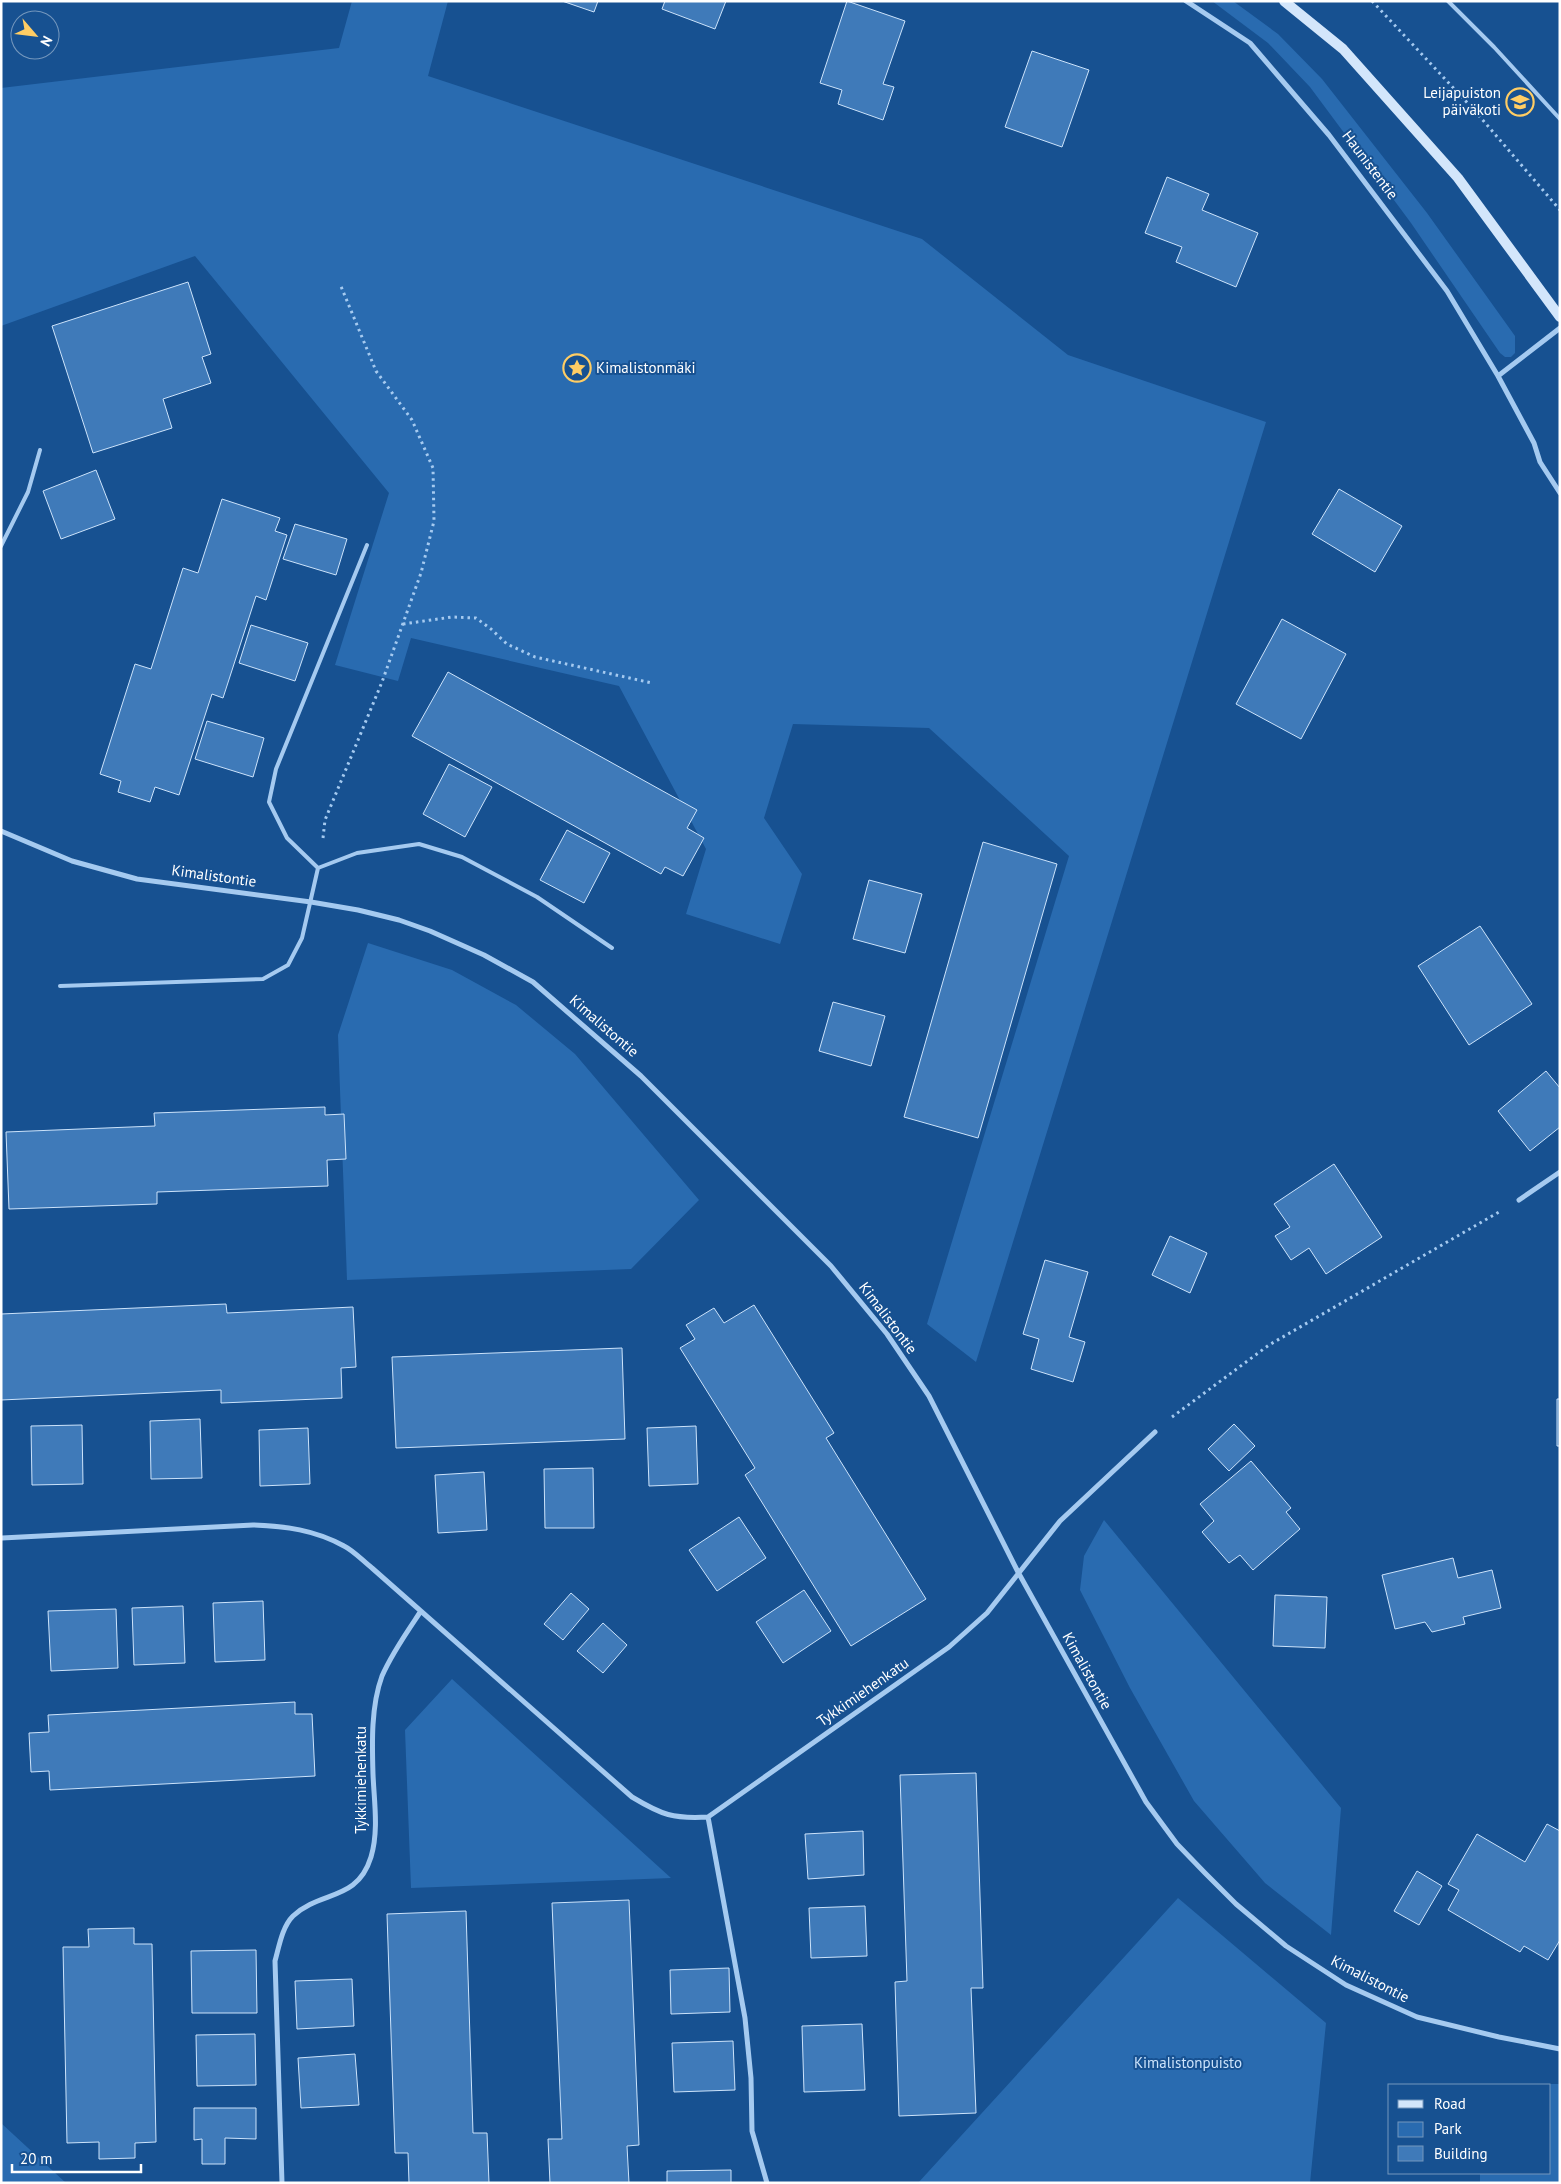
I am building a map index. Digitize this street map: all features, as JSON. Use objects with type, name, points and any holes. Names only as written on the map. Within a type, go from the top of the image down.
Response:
[{"type":"street","name":"Haunistentie","points":[[1186,1],[1250,43],[1330,135],[1447,291],[1498,376],[1534,443],[1540,462],[1560,493]]},
{"type":"street","points":[[1284,1],[1343,49],[1452,171],[1560,316]]},
{"type":"street","points":[[1498,376],[1560,328]]},
{"type":"street","name":"Kimalistontie","points":[[1,831],[72,861],[137,879],[311,902],[358,910],[399,920],[430,931],[484,955],[533,982],[641,1076],[831,1266],[887,1334],[929,1396],[1018,1572],[1146,1802],[1177,1844],[1236,1904],[1286,1946],[1339,1980],[1417,2017],[1560,2049]]},
{"type":"street","points":[[1519,1200],[1560,1172]]},
{"type":"street","name":"Tykkimiehenkatu","points":[[708,1817],[949,1647],[987,1613],[1060,1520],[1155,1432]]},
{"type":"street","points":[[2,1538],[253,1525],[284,1526],[315,1533],[345,1546],[632,1797],[658,1813],[682,1818],[708,1817],[745,2018],[751,2078],[752,2131],[767,2183]]},
{"type":"street","name":"Tykkimiehenkatu","points":[[282,2183],[275,1961],[282,1936],[293,1917],[315,1902],[341,1894],[361,1879],[371,1857],[376,1831],[372,1754],[374,1715],[382,1678],[396,1649],[420,1611]]},
{"type":"lane","points":[[1448,1],[1494,47],[1560,119]]},
{"type":"lane","points":[[1,546],[28,492],[40,450]]},
{"type":"lane","points":[[318,868],[287,838],[269,802],[276,769],[367,544]]},
{"type":"lane","points":[[318,868],[358,853],[419,844],[462,857],[537,897],[612,948]]},
{"type":"lane","points":[[60,986],[263,979],[288,965],[302,938],[318,868]]},
{"type":"path","points":[[1372,1],[1476,111],[1560,210]]},
{"type":"path","points":[[402,624],[452,617],[476,618],[507,644],[536,657],[652,683]]},
{"type":"path","points":[[1155,1432],[1170,1418],[1269,1345],[1519,1200]]},
{"type":"green space","points":[[352,1],[448,1],[428,76],[922,239],[1068,355],[1266,422],[976,1362],[927,1324],[1069,856],[929,728],[793,724],[764,818],[802,874],[780,944],[686,914],[706,849],[619,686],[411,638],[398,681],[335,665],[389,493],[195,256],[1,326],[1,88],[339,48]]},
{"type":"green space","points":[[1212,1],[1233,1],[1278,34],[1322,79],[1427,213],[1515,336],[1515,353],[1511,357],[1505,357],[1500,353],[1411,223],[1310,87],[1268,43]]},
{"type":"green space","points":[[368,943],[452,970],[516,1005],[575,1054],[699,1200],[631,1269],[347,1280],[338,1035]]},
{"type":"green space","points":[[1104,1520],[1341,1808],[1331,1935],[1265,1883],[1194,1801],[1130,1688],[1080,1590],[1084,1556]]},
{"type":"green space","points":[[452,1679],[671,1878],[411,1888],[405,1730]]},
{"type":"green space","name":"Kimalistonpuisto","points":[[1178,1898],[1326,2023],[1310,2183],[918,2183]]},
{"type":"green space","points":[[1551,2084],[1560,2084],[1560,2183],[1480,2183],[1480,2174],[1551,2174]]},
{"type":"green space","points":[[1,2123],[66,2183],[1,2183]]},
{"type":"building","points":[[562,1],[598,1],[594,12]]},
{"type":"building","points":[[665,1],[726,1],[715,29],[662,9]]},
{"type":"building","points":[[847,1],[905,21],[883,84],[894,87],[883,120],[838,104],[842,90],[820,83]]},
{"type":"building","points":[[1032,51],[1089,70],[1062,147],[1005,127]]},
{"type":"building","points":[[1167,177],[1209,194],[1202,210],[1258,233],[1236,287],[1176,262],[1182,247],[1145,233]]},
{"type":"building","points":[[188,282],[211,354],[202,357],[211,383],[163,399],[172,428],[93,453],[52,326]]},
{"type":"building","points":[[96,470],[115,519],[61,539],[43,491]]},
{"type":"building","points":[[1339,489],[1402,526],[1375,572],[1312,534]]},
{"type":"building","points":[[222,499],[280,518],[275,531],[287,535],[266,600],[256,596],[223,698],[212,694],[179,795],[155,787],[150,802],[118,792],[121,781],[100,774],[135,664],[151,669],[183,568],[198,573]]},
{"type":"building","points":[[295,524],[347,539],[336,575],[283,559]]},
{"type":"building","points":[[1282,619],[1346,654],[1301,739],[1236,704]]},
{"type":"building","points":[[251,625],[308,643],[295,681],[239,663]]},
{"type":"building","points":[[448,672],[697,810],[687,828],[704,838],[683,876],[665,867],[661,874],[412,736]]},
{"type":"building","points":[[207,721],[264,738],[253,777],[195,759]]},
{"type":"building","points":[[449,764],[492,787],[465,837],[423,814]]},
{"type":"building","points":[[567,830],[610,853],[584,903],[540,880]]},
{"type":"building","points":[[983,842],[1057,864],[978,1138],[904,1117]]},
{"type":"building","points":[[869,880],[922,894],[905,953],[853,939]]},
{"type":"building","points":[[1480,926],[1532,1004],[1469,1045],[1418,966]]},
{"type":"building","points":[[833,1002],[885,1016],[871,1066],[819,1051]]},
{"type":"building","points":[[1546,1071],[1560,1088],[1560,1127],[1530,1151],[1498,1111]]},
{"type":"building","points":[[325,1107],[325,1115],[344,1114],[346,1159],[327,1160],[328,1186],[157,1192],[157,1204],[9,1209],[6,1132],[155,1126],[154,1113]]},
{"type":"building","points":[[1334,1164],[1382,1237],[1326,1274],[1309,1248],[1291,1260],[1275,1236],[1290,1227],[1274,1204]]},
{"type":"building","points":[[1170,1236],[1207,1253],[1190,1293],[1152,1275]]},
{"type":"building","points":[[1045,1260],[1088,1272],[1069,1337],[1085,1342],[1073,1382],[1031,1369],[1039,1339],[1023,1334]]},
{"type":"building","points":[[226,1304],[227,1313],[353,1307],[356,1367],[341,1368],[342,1398],[221,1403],[221,1390],[1,1400],[1,1314]]},
{"type":"building","points":[[754,1305],[834,1433],[826,1438],[926,1599],[851,1646],[745,1475],[755,1468],[680,1348],[695,1339],[686,1325],[714,1308],[724,1323]]},
{"type":"building","points":[[622,1348],[625,1439],[396,1448],[392,1357]]},
{"type":"building","points":[[1557,1399],[1560,1399],[1560,1446],[1557,1446]]},
{"type":"building","points":[[200,1419],[202,1478],[151,1479],[150,1421]]},
{"type":"building","points":[[1234,1424],[1255,1446],[1229,1471],[1208,1449]]},
{"type":"building","points":[[82,1425],[83,1484],[32,1485],[31,1426]]},
{"type":"building","points":[[696,1426],[698,1484],[649,1486],[647,1428]]},
{"type":"building","points":[[308,1428],[310,1484],[260,1486],[259,1430]]},
{"type":"building","points":[[1251,1461],[1291,1508],[1286,1512],[1300,1529],[1253,1570],[1240,1555],[1229,1563],[1202,1532],[1214,1521],[1200,1504]]},
{"type":"building","points":[[593,1468],[594,1528],[545,1528],[544,1469]]},
{"type":"building","points":[[484,1472],[487,1530],[438,1533],[435,1475]]},
{"type":"building","points":[[739,1517],[766,1558],[717,1591],[689,1550]]},
{"type":"building","points":[[1453,1558],[1458,1578],[1492,1570],[1501,1608],[1463,1617],[1465,1624],[1432,1632],[1425,1622],[1395,1629],[1382,1575]]},
{"type":"building","points":[[804,1590],[831,1631],[783,1663],[756,1622]]},
{"type":"building","points":[[571,1593],[589,1609],[563,1640],[544,1624]]},
{"type":"building","points":[[1275,1595],[1327,1597],[1325,1648],[1273,1646]]},
{"type":"building","points":[[263,1601],[265,1660],[215,1662],[213,1603]]},
{"type":"building","points":[[183,1606],[185,1663],[134,1665],[132,1608]]},
{"type":"building","points":[[116,1609],[118,1668],[51,1671],[48,1611]]},
{"type":"building","points":[[603,1623],[627,1645],[603,1673],[577,1651]]},
{"type":"building","points":[[295,1702],[295,1714],[312,1714],[315,1776],[50,1790],[49,1771],[31,1772],[29,1733],[49,1732],[48,1715]]},
{"type":"building","points":[[976,1773],[983,1988],[971,1988],[976,2113],[899,2116],[895,1982],[907,1981],[900,1775]]},
{"type":"building","points":[[1547,1824],[1560,1831],[1560,1940],[1548,1960],[1524,1946],[1520,1952],[1448,1910],[1459,1890],[1448,1884],[1477,1834],[1525,1862]]},
{"type":"building","points":[[863,1831],[864,1875],[808,1879],[805,1834]]},
{"type":"building","points":[[1417,1871],[1442,1886],[1419,1925],[1394,1911]]},
{"type":"building","points":[[629,1900],[639,2145],[627,2146],[629,2183],[550,2183],[548,2139],[562,2139],[552,1903]]},
{"type":"building","points":[[865,1906],[867,1956],[811,1958],[809,1908]]},
{"type":"building","points":[[466,1911],[473,2133],[487,2133],[489,2183],[409,2183],[408,2153],[395,2153],[387,1914]]},
{"type":"building","points":[[134,1928],[134,1944],[152,1944],[156,2142],[135,2143],[135,2158],[99,2159],[99,2142],[67,2143],[63,1947],[89,1947],[88,1929]]},
{"type":"building","points":[[256,1950],[257,2013],[192,2013],[191,1951]]},
{"type":"building","points":[[729,1968],[730,2012],[671,2014],[670,1970]]},
{"type":"building","points":[[352,1979],[354,2026],[297,2029],[295,1981]]},
{"type":"building","points":[[862,2024],[865,2090],[804,2092],[802,2026]]},
{"type":"building","points":[[255,2034],[256,2085],[197,2086],[196,2035]]},
{"type":"building","points":[[733,2041],[735,2090],[674,2092],[672,2043]]},
{"type":"building","points":[[355,2054],[359,2105],[301,2108],[298,2058]]},
{"type":"building","points":[[194,2108],[256,2108],[256,2139],[225,2138],[225,2164],[202,2164],[202,2139],[194,2140]]},
{"type":"building","points":[[731,2170],[731,2183],[667,2183],[667,2171]]},
{"type":"place","name":"Leijapuiston päiväkoti","points":[[1520,102]]},
{"type":"place","name":"Kimalistonmäki","points":[[577,368]]}]
